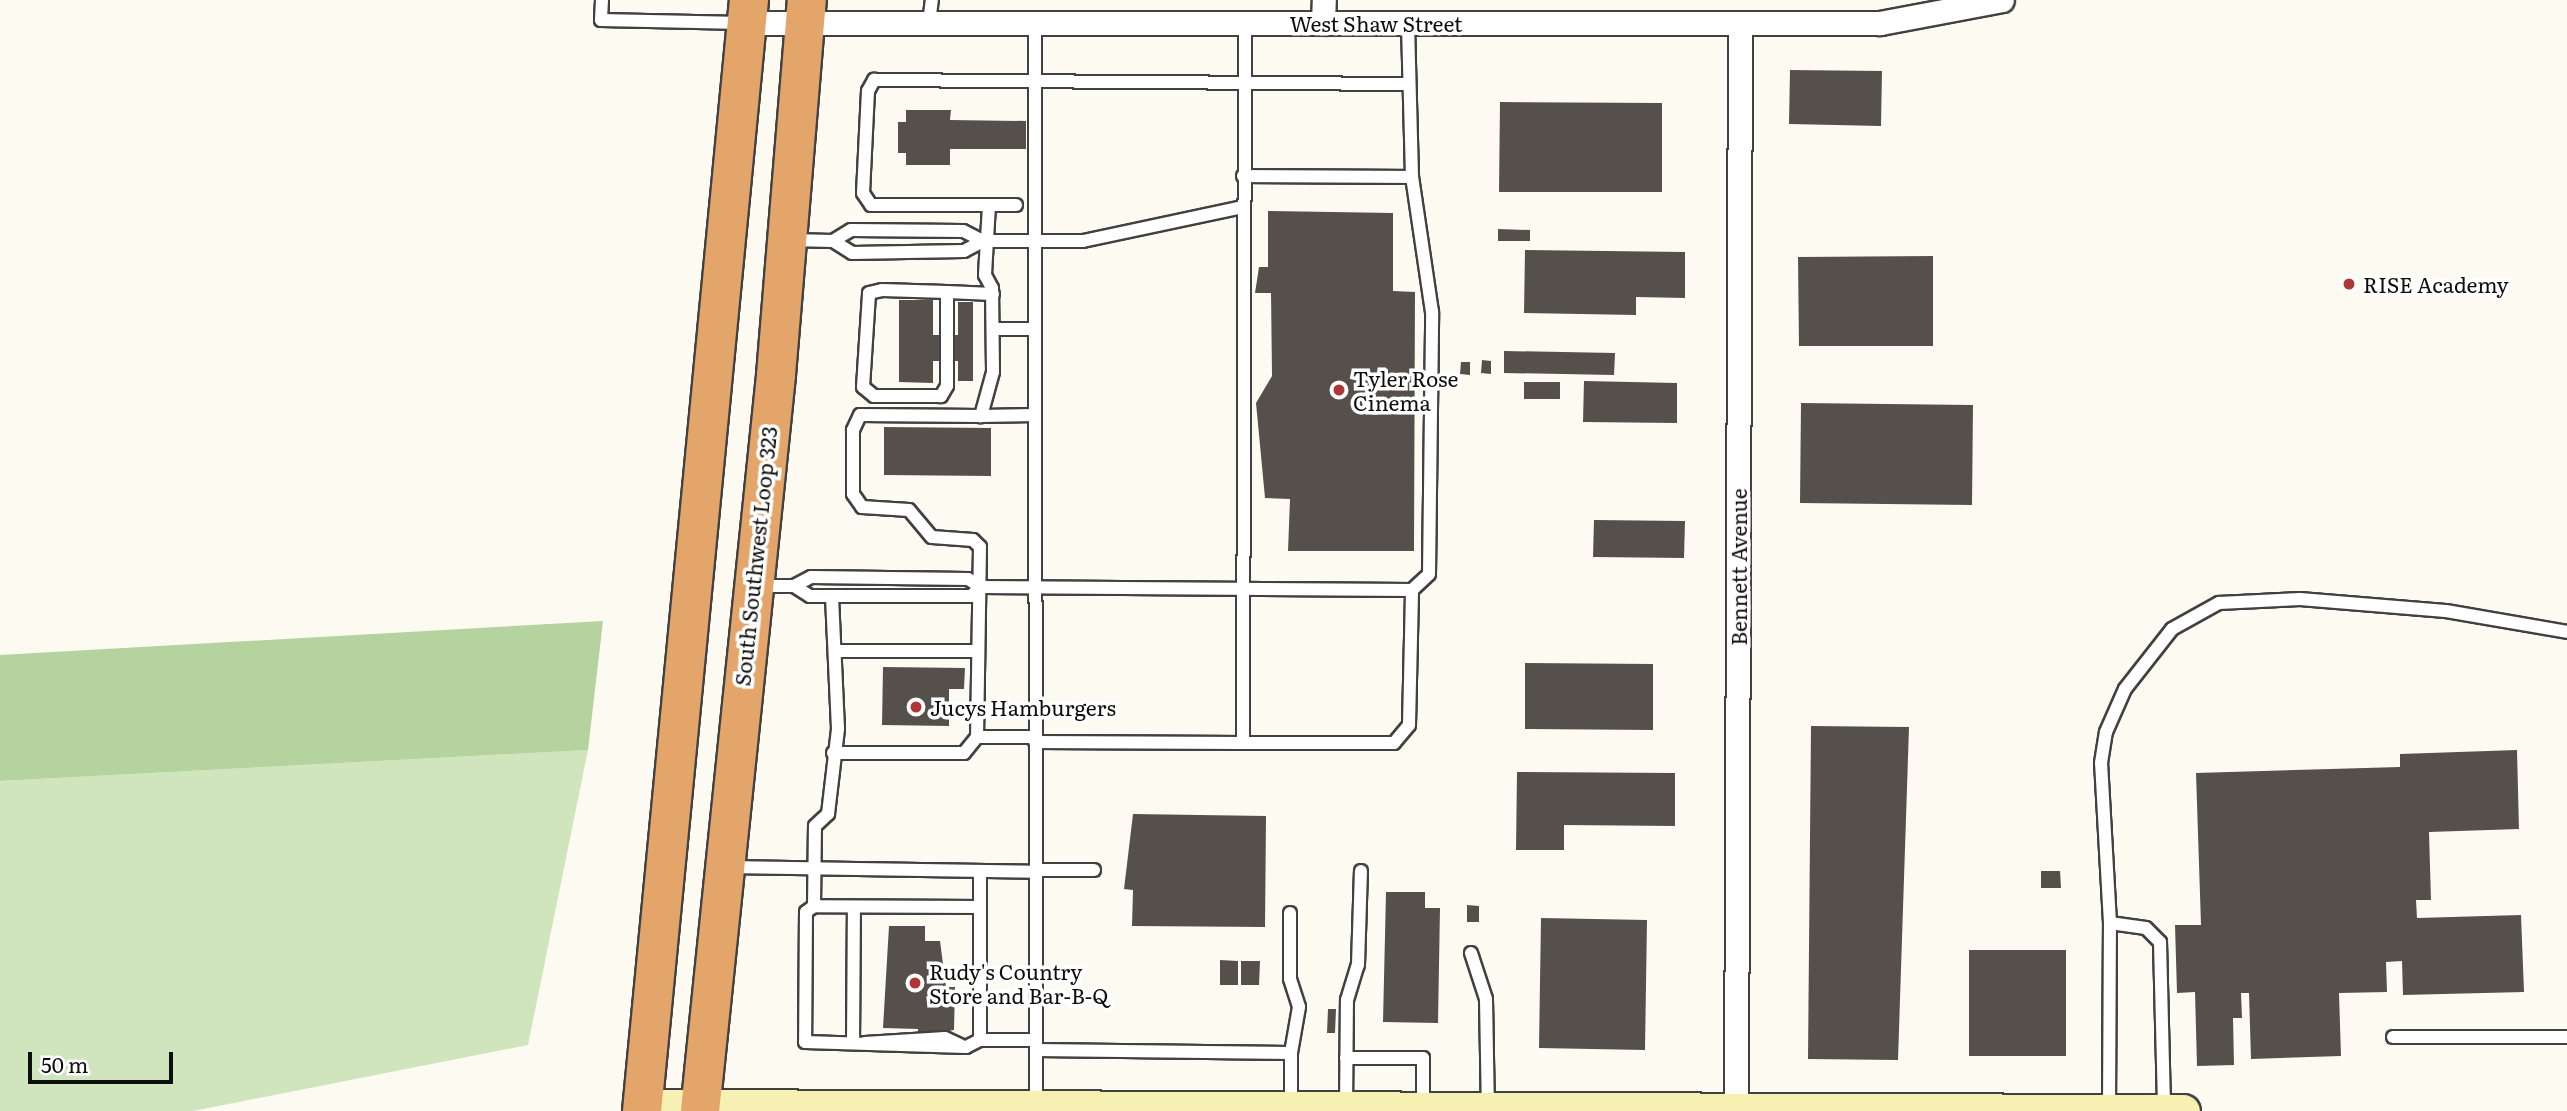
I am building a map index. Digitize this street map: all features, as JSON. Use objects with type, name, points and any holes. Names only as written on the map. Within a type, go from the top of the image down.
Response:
[{"type":"highway","points":[[643,1108],[748,11]]},
{"type":"highway","name":"South Southwest Loop 323","points":[[700,1109],[806,11]]},
{"type":"street","points":[[1323,23],[1324,0]]},
{"type":"street","name":"West Shaw Street","points":[[748,11],[930,11],[1035,23],[1880,23],[2002,0]]},
{"type":"street","name":"Bennett Avenue","points":[[1736,1111],[1740,24]]},
{"type":"street","points":[[643,1108],[2183,1111]]},
{"type":"lane","points":[[602,0],[601,20],[748,11]]},
{"type":"lane","points":[[1243,743],[1245,22]]},
{"type":"lane","points":[[1035,23],[1036,1107]]},
{"type":"lane","points":[[751,586],[794,586],[811,577],[968,579],[981,587],[1412,590],[1429,574],[1434,394],[1432,312],[1412,177],[1408,23]]},
{"type":"lane","points":[[1016,205],[871,205],[863,193],[867,90],[874,80],[893,78],[1035,83],[1409,84]]},
{"type":"lane","points":[[1243,176],[1412,177]]},
{"type":"lane","points":[[981,416],[993,372],[993,294],[985,275],[989,205]]},
{"type":"lane","points":[[833,241],[851,230],[962,231],[985,241],[1100,238],[1243,207]]},
{"type":"lane","points":[[785,240],[833,241],[852,253],[964,251],[985,241]]},
{"type":"lane","points":[[947,292],[947,386],[941,396],[874,396],[863,387],[863,302],[869,293],[947,292],[993,294]]},
{"type":"lane","points":[[993,329],[1035,329]]},
{"type":"lane","points":[[833,752],[964,753],[977,737],[980,547],[973,540],[932,537],[909,510],[862,507],[853,494],[853,443],[860,415],[1035,415]]},
{"type":"lane","points":[[794,586],[810,596],[971,596],[981,587]]},
{"type":"lane","points":[[977,737],[1243,743],[1394,743],[1409,725],[1412,590]]},
{"type":"lane","points":[[814,906],[815,826],[828,814],[833,752],[838,651],[832,596]]},
{"type":"lane","points":[[2109,1109],[2110,923],[2101,796],[2106,732],[2147,657],[2196,613],[2242,599],[2336,600],[2567,632]]},
{"type":"lane","points":[[838,651],[977,651]]},
{"type":"lane","points":[[723,867],[1094,870]]},
{"type":"lane","points":[[1346,1109],[1346,1058],[1361,870]]},
{"type":"lane","points":[[980,871],[980,1040]]},
{"type":"lane","points":[[980,908],[814,906],[806,912],[805,1042],[966,1047],[980,1040],[1036,1045],[1290,1053]]},
{"type":"lane","points":[[854,907],[858,1043]]},
{"type":"lane","points":[[1290,913],[1290,979],[1299,1007],[1290,1053],[1298,1109]]},
{"type":"lane","points":[[2110,923],[2154,933],[2162,951],[2164,1111]]},
{"type":"lane","points":[[1471,953],[1486,999],[1471,1110]]},
{"type":"lane","points":[[2393,1037],[2567,1037]]},
{"type":"lane","points":[[1346,1058],[1423,1058],[1423,1109]]},
{"type":"green space","points":[[603,621],[588,750],[0,781],[0,655]]},
{"type":"green space","points":[[588,750],[528,1045],[193,1111],[0,1111],[0,781]]},
{"type":"building","points":[[1790,70],[1882,71],[1881,126],[1789,124]]},
{"type":"building","points":[[1500,102],[1662,103],[1662,192],[1499,192]]},
{"type":"building","points":[[906,110],[951,110],[950,120],[1026,121],[1026,149],[950,149],[950,165],[906,165],[906,153],[898,153],[898,122],[906,122]]},
{"type":"building","name":"Tyler Rose Cinema","points":[[1268,211],[1393,213],[1393,291],[1415,292],[1414,551],[1288,551],[1290,499],[1265,498],[1256,403],[1272,376],[1271,293],[1255,293],[1259,267],[1268,267]]},
{"type":"building","points":[[1498,229],[1530,230],[1530,241],[1498,241]]},
{"type":"building","points":[[1525,250],[1685,252],[1685,298],[1636,297],[1636,315],[1524,313]]},
{"type":"building","points":[[1933,256],[1933,346],[1799,346],[1798,257]]},
{"type":"building","points":[[899,300],[933,300],[933,335],[958,335],[958,302],[973,302],[973,381],[958,381],[958,361],[933,361],[933,383],[899,382]]},
{"type":"building","points":[[1504,351],[1615,353],[1614,375],[1504,373]]},
{"type":"building","points":[[1482,360],[1491,361],[1491,374],[1481,373]]},
{"type":"building","points":[[1461,362],[1470,362],[1470,375],[1460,374]]},
{"type":"building","points":[[1584,381],[1677,383],[1677,423],[1583,422]]},
{"type":"building","points":[[1524,382],[1560,382],[1560,399],[1524,399]]},
{"type":"building","points":[[1801,403],[1973,405],[1972,505],[1800,503]]},
{"type":"building","points":[[884,427],[991,428],[991,476],[884,475]]},
{"type":"building","points":[[1594,520],[1685,521],[1684,558],[1593,557]]},
{"type":"building","points":[[1525,663],[1653,664],[1653,730],[1525,729]]},
{"type":"building","name":"Jucys Hamburgers","points":[[883,667],[965,668],[964,689],[949,689],[949,726],[882,725]]},
{"type":"building","points":[[1811,726],[1909,727],[1898,1060],[1808,1059]]},
{"type":"building","points":[[2517,750],[2519,829],[2429,832],[2431,900],[2416,900],[2417,918],[2521,915],[2524,992],[2403,995],[2402,961],[2386,962],[2387,992],[2339,993],[2341,1056],[2251,1059],[2249,993],[2241,993],[2242,1018],[2233,1018],[2234,1065],[2197,1066],[2195,992],[2177,993],[2175,925],[2201,925],[2196,773],[2400,767],[2400,754]]},
{"type":"building","points":[[1517,772],[1675,773],[1675,826],[1564,825],[1564,850],[1516,850]]},
{"type":"building","points":[[1133,814],[1266,816],[1265,927],[1132,926],[1133,890],[1124,889]]},
{"type":"building","points":[[2041,871],[2060,871],[2061,888],[2041,888]]},
{"type":"building","points":[[1386,892],[1425,892],[1425,908],[1440,908],[1438,1023],[1383,1022]]},
{"type":"building","points":[[1467,905],[1479,906],[1479,922],[1467,922]]},
{"type":"building","points":[[1541,918],[1647,920],[1645,1050],[1539,1048]]},
{"type":"building","name":"Rudy's Country Store and Bar-B-Q","points":[[889,926],[925,926],[925,941],[940,941],[946,987],[955,987],[954,1030],[918,1036],[918,1029],[883,1028]]},
{"type":"building","points":[[1969,950],[2066,950],[2066,1056],[1969,1056]]},
{"type":"building","points":[[1220,960],[1238,961],[1238,985],[1220,985]]},
{"type":"building","points":[[1241,961],[1260,961],[1259,985],[1241,985]]},
{"type":"building","points":[[1328,1009],[1336,1009],[1335,1033],[1327,1033]]},
{"type":"place","name":"RISE Academy","points":[[2349,284]]},
{"type":"place","name":"Tyler Rose Cinema","points":[[1339,390]]},
{"type":"place","name":"Jucys Hamburgers","points":[[916,707]]},
{"type":"place","name":"Rudy's Country Store and Bar-B-Q","points":[[915,983]]}]
